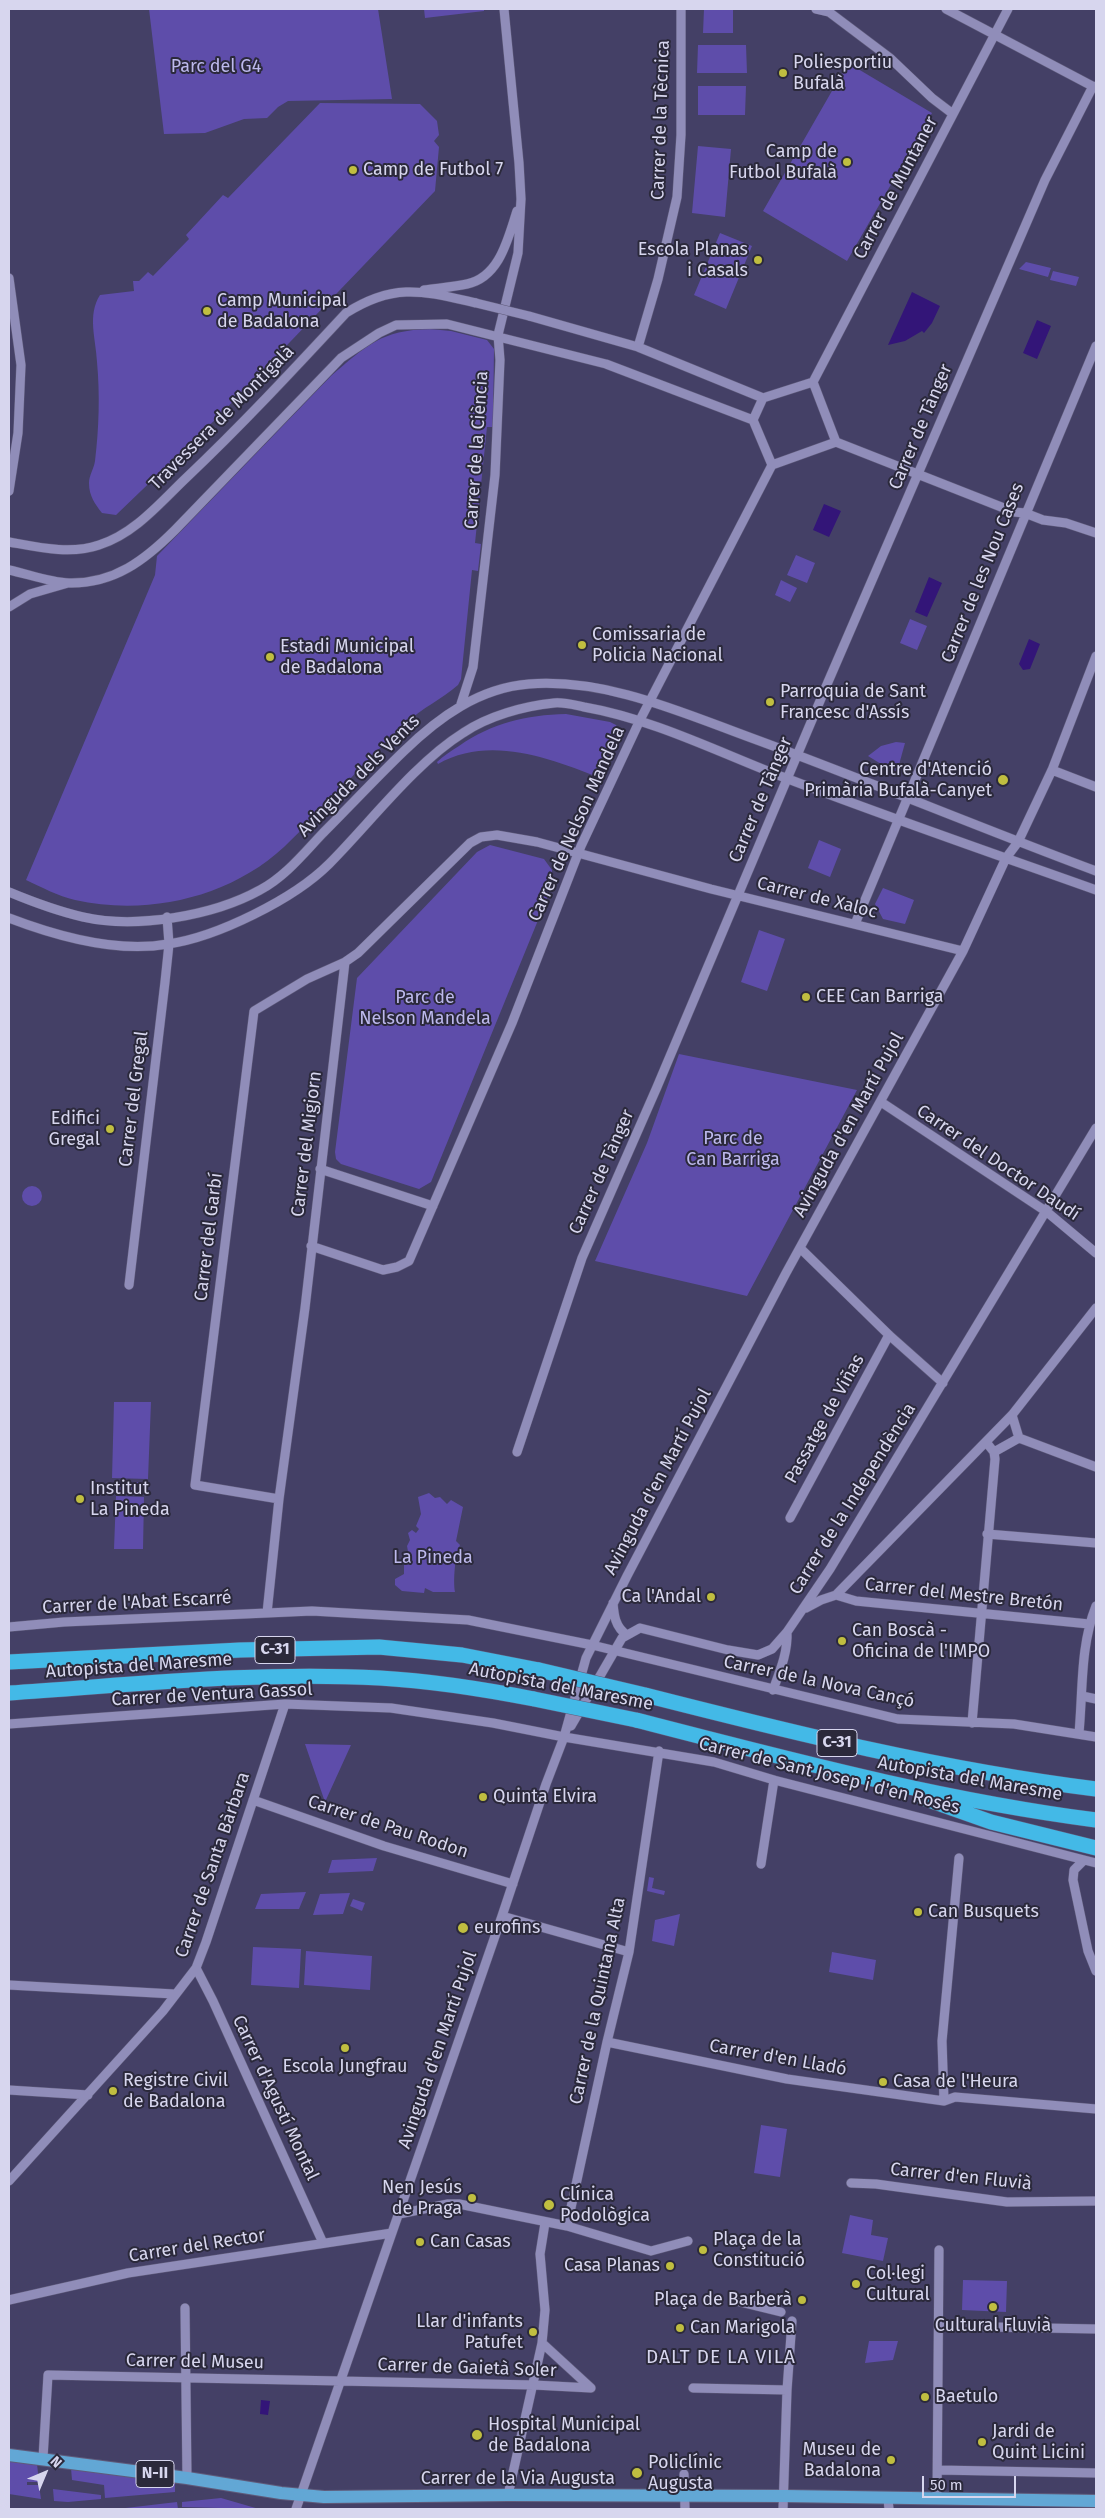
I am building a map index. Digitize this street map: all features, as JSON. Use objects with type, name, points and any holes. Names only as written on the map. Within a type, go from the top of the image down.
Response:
[{"type":"highway","name":"Autopista del Maresme","points":[[9,1662],[240,1650],[403,1648],[462,1655],[645,1695],[848,1746],[1031,1781],[1096,1789]]},
{"type":"highway","name":"Autopista del Maresme","points":[[9,1693],[252,1677],[379,1678],[465,1686],[636,1720],[877,1782],[1039,1812],[1096,1820]]},
{"type":"highway","points":[[1031,1781],[1096,1781]]},
{"type":"highway","points":[[877,1782],[991,1822],[1096,1848]]},
{"type":"main road","name":"N-II","points":[[9,2455],[187,2478],[301,2496]]},
{"type":"main road","name":"Carrer de la Via Augusta","points":[[301,2496],[508,2495],[685,2503],[785,2496],[888,2504],[937,2498],[974,2504],[1096,2501]]},
{"type":"street","name":"Carrer de la Ciència","points":[[461,704],[473,667],[495,475],[500,360],[498,335],[518,252],[521,199],[516,115],[504,9]]},
{"type":"street","name":"Carrer de la Tècnica","points":[[638,347],[658,278],[677,198],[681,135],[681,9]]},
{"type":"street","points":[[816,9],[828,12],[890,58],[932,98],[953,114]]},
{"type":"street","points":[[946,9],[1095,87]]},
{"type":"street","name":"Carrer de Muntaner","points":[[813,382],[1008,9]]},
{"type":"street","name":"Carrer de Tànger","points":[[517,1452],[582,1258],[1045,180],[1095,87]]},
{"type":"street","name":"Carrer de la Ciència","points":[[419,291],[466,285],[483,278],[489,273],[499,259],[521,199]]},
{"type":"street","points":[[9,278],[21,365],[18,434],[9,491]]},
{"type":"street","name":"Travessera de Montigalà","points":[[9,542],[50,548],[84,549],[98,546],[124,534],[137,525],[203,463],[346,312],[368,299],[388,294],[419,291],[529,316],[638,347],[763,398]]},
{"type":"street","points":[[9,607],[30,594],[68,583],[115,576],[128,570],[154,551],[341,358],[378,333],[396,325],[416,323],[447,324],[498,335],[606,364],[753,420],[772,465],[836,442],[1014,512],[1042,520],[1066,523],[1096,533]]},
{"type":"street","name":"Carrer de les Nou Cases","points":[[855,924],[1096,346]]},
{"type":"street","points":[[753,420],[763,398],[813,382],[836,442]]},
{"type":"street","name":"Carrer de Nelson Mandela","points":[[311,1246],[383,1270],[397,1267],[408,1260],[512,1023],[578,853],[640,720],[772,465]]},
{"type":"street","points":[[9,570],[68,583]]},
{"type":"street","name":"Avinguda d'en Martí Pujol","points":[[296,2509],[546,1784],[564,1737],[586,1658],[613,1602],[800,1248],[963,951],[1006,858],[1018,842],[1052,770],[1094,669],[1096,656]]},
{"type":"street","name":"Avinguda dels Vents","points":[[9,892],[42,905],[86,917],[135,922],[200,912],[262,890],[294,865],[414,741],[461,704],[490,691],[527,684],[566,683],[650,701],[797,755],[1096,871]]},
{"type":"street","points":[[9,918],[48,933],[133,946],[168,944],[254,915],[278,902],[326,867],[424,765],[463,732],[519,709],[557,703],[603,710],[640,720],[788,778],[1096,890]]},
{"type":"street","points":[[1052,770],[1096,787]]},
{"type":"street","points":[[345,962],[358,953],[470,843],[481,837],[497,835],[578,853]]},
{"type":"street","name":"Carrer de Xaloc","points":[[578,853],[738,896],[963,951]]},
{"type":"street","name":"Carrer del Gregal","points":[[128,1285],[168,944],[167,917]]},
{"type":"street","name":"Carrer del Migjorn","points":[[268,1612],[279,1499],[305,1308],[345,962]]},
{"type":"street","name":"Carrer del Garbí","points":[[279,1499],[195,1485],[254,1011],[307,979],[345,962]]},
{"type":"street","name":"Carrer del Doctor Daudí","points":[[881,1102],[1047,1212],[1096,1253]]},
{"type":"street","name":"Carrer de la Independència","points":[[627,1635],[640,1628],[728,1650],[758,1655],[772,1649],[804,1609],[1047,1212],[1096,1128]]},
{"type":"street","points":[[320,1169],[433,1206]]},
{"type":"street","points":[[800,1248],[889,1336],[943,1383]]},
{"type":"street","points":[[804,1609],[836,1595],[986,1442],[1012,1414],[1096,1308]]},
{"type":"street","name":"Passatge de Viñas","points":[[790,1518],[889,1336]]},
{"type":"street","points":[[1012,1414],[1020,1438]]},
{"type":"street","points":[[994,1452],[1020,1438],[1096,1467]]},
{"type":"street","points":[[972,1724],[994,1452],[986,1442]]},
{"type":"street","points":[[987,1534],[1096,1543]]},
{"type":"street","name":"Carrer del Mestre Bretón","points":[[836,1595],[856,1601],[1089,1624]]},
{"type":"street","name":"Avinguda d'en Martí Pujol","points":[[613,1602],[614,1619],[620,1629],[627,1635]]},
{"type":"street","points":[[1079,1733],[1082,1680],[1089,1624],[1096,1606]]},
{"type":"street","name":"Carrer de l'Abat Escarré","points":[[9,1626],[312,1610],[468,1620],[592,1645]]},
{"type":"street","points":[[773,1690],[786,1650],[787,1632]]},
{"type":"street","points":[[564,1737],[622,1638],[627,1635]]},
{"type":"street","name":"Carrer de la Nova Cançó","points":[[592,1645],[898,1719],[972,1724],[1014,1724],[1096,1737]]},
{"type":"street","points":[[1082,1696],[1096,1699]]},
{"type":"street","name":"Carrer de Ventura Gassol","points":[[9,1724],[286,1704],[391,1708],[494,1723],[564,1737]]},
{"type":"street","name":"Carrer de Santa Bàrbara","points":[[9,2181],[163,2011],[174,1994],[196,1968],[286,1704]]},
{"type":"street","name":"Carrer de Sant Josep i d'en Rosés","points":[[564,1737],[659,1751],[714,1762],[774,1780],[1096,1863]]},
{"type":"street","name":"Carrer de la Quintana Alta","points":[[567,2226],[606,2042],[628,1952],[659,1751]]},
{"type":"street","points":[[761,1864],[774,1780]]},
{"type":"street","name":"Carrer de Pau Rodon","points":[[253,1800],[384,1846],[513,1884]]},
{"type":"street","points":[[944,2101],[942,2041],[959,1858]]},
{"type":"street","points":[[1083,1861],[1074,1870],[1074,1880],[1088,1951],[1096,1971]]},
{"type":"street","points":[[502,1916],[628,1952]]},
{"type":"street","name":"Carrer d'Agustí Montal","points":[[196,1968],[213,2001],[323,2243]]},
{"type":"street","points":[[9,1985],[174,1994]]},
{"type":"street","name":"Carrer d'en Lladó","points":[[606,2042],[787,2079],[944,2101],[955,2097],[1096,2110]]},
{"type":"street","points":[[9,2090],[88,2095]]},
{"type":"street","name":"Carrer d'en Fluvià","points":[[851,2183],[876,2184],[1007,2202],[1096,2201]]},
{"type":"street","points":[[398,2214],[448,2204],[459,2204],[567,2226],[651,2251],[688,2241]]},
{"type":"street","points":[[508,2495],[542,2343],[545,2310],[540,2254],[545,2223]]},
{"type":"street","name":"Carrer del Rector","points":[[9,2300],[128,2273],[392,2233]]},
{"type":"street","points":[[937,2498],[940,2326],[939,2250]]},
{"type":"street","points":[[740,2302],[781,2312]]},
{"type":"street","points":[[185,2308],[187,2478]]},
{"type":"street","points":[[784,2509],[787,2390],[792,2321]]},
{"type":"street","points":[[940,2326],[1096,2329]]},
{"type":"street","name":"Carrer de Gaietà Soler","points":[[342,2380],[591,2388],[542,2343]]},
{"type":"street","name":"Carrer del Museu","points":[[43,2458],[48,2375],[187,2379],[342,2380]]},
{"type":"street","points":[[693,2388],[787,2390]]},
{"type":"street","points":[[938,2470],[1096,2473]]},
{"type":"street","points":[[684,2474],[685,2503]]},
{"type":"green space","name":"Parc del G4","points":[[149,9],[378,9],[392,99],[288,101],[278,107],[267,118],[244,119],[205,133],[164,134]]},
{"type":"green space","points":[[424,9],[484,9],[484,11],[425,18]]},
{"type":"green space","points":[[704,9],[733,9],[733,33],[703,33]]},
{"type":"green space","points":[[698,45],[746,45],[747,73],[697,73]]},
{"type":"green space","name":"Camp de Futbol Bufalà","points":[[848,63],[932,113],[847,261],[763,211]]},
{"type":"green space","points":[[698,86],[746,86],[745,115],[698,115]]},
{"type":"green space","name":"Camp Municipal de Badalona","points":[[320,103],[420,104],[437,121],[439,135],[434,141],[439,147],[435,191],[218,417],[116,515],[102,513],[91,496],[89,488],[95,461],[99,399],[93,319],[96,303],[100,295],[134,291],[133,281],[139,281],[148,272],[153,276],[189,239],[186,235],[223,195],[228,198]]},
{"type":"green space","points":[[698,146],[731,149],[725,217],[692,213]]},
{"type":"green space","points":[[720,233],[752,246],[726,309],[694,295]]},
{"type":"green space","points":[[1026,262],[1051,268],[1048,277],[1019,269]]},
{"type":"green space","points":[[1053,271],[1079,277],[1076,286],[1050,280]]},
{"type":"green space","points":[[413,330],[451,331],[487,340],[494,349],[493,427],[487,427],[475,543],[481,544],[478,571],[472,570],[461,679],[458,685],[406,723],[284,847],[262,865],[238,879],[186,899],[130,906],[75,900],[56,894],[26,880],[155,575],[157,556],[331,376],[354,356],[386,336]]},
{"type":"green space","points":[[796,555],[815,563],[807,583],[787,575]]},
{"type":"green space","points":[[781,580],[797,588],[790,602],[775,595]]},
{"type":"green space","points":[[910,619],[927,626],[917,650],[900,643]]},
{"type":"green space","points":[[566,714],[610,722],[616,725],[620,732],[600,778],[540,757],[498,750],[478,751],[458,755],[438,764],[437,762],[471,738],[497,726],[523,718]]},
{"type":"green space","points":[[896,742],[905,743],[897,772],[868,756],[881,746]]},
{"type":"green space","points":[[819,840],[841,849],[830,877],[808,868]]},
{"type":"green space","name":"Parc de Nelson Mandela","points":[[490,845],[544,859],[552,870],[552,886],[431,1182],[419,1189],[341,1164],[336,1159],[335,1152],[357,978],[477,852]]},
{"type":"green space","points":[[883,888],[914,900],[905,924],[883,919],[875,904]]},
{"type":"green space","points":[[759,930],[785,939],[767,991],[741,982]]},
{"type":"green space","name":"Parc de Can Barriga","points":[[679,1054],[857,1090],[747,1296],[595,1261],[647,1143]]},
{"type":"green space","points":[[32,1186],[39,1189],[42,1196],[39,1203],[32,1206],[25,1203],[22,1196],[25,1189]]},
{"type":"green space","points":[[114,1402],[151,1402],[148,1479],[112,1478]]},
{"type":"green space","points":[[118,1482],[143,1482],[143,1493],[118,1493]]},
{"type":"green space","name":"La Pineda","points":[[429,1493],[435,1498],[440,1497],[447,1504],[451,1500],[463,1507],[456,1541],[460,1545],[455,1568],[455,1592],[433,1592],[425,1588],[424,1593],[402,1591],[395,1585],[395,1579],[404,1574],[404,1565],[409,1557],[407,1546],[410,1540],[408,1533],[412,1530],[416,1533],[419,1529],[416,1526],[421,1514],[418,1497]]},
{"type":"green space","points":[[116,1496],[144,1497],[143,1549],[114,1549]]},
{"type":"green space","points":[[305,1744],[351,1745],[325,1802]]},
{"type":"green space","points":[[377,1858],[373,1871],[328,1873],[332,1860]]},
{"type":"green space","points":[[649,1877],[654,1878],[652,1888],[665,1891],[664,1895],[647,1891]]},
{"type":"green space","points":[[306,1892],[299,1909],[255,1909],[261,1894]]},
{"type":"green space","points":[[350,1893],[343,1914],[313,1915],[320,1894]]},
{"type":"green space","points":[[353,1899],[365,1903],[362,1911],[350,1906]]},
{"type":"green space","points":[[680,1914],[674,1946],[652,1941],[655,1920]]},
{"type":"green space","points":[[253,1947],[301,1949],[299,1988],[251,1985]]},
{"type":"green space","points":[[306,1951],[372,1956],[370,1990],[304,1985]]},
{"type":"green space","points":[[832,1952],[876,1960],[873,1980],[829,1972]]},
{"type":"green space","points":[[761,2125],[787,2129],[780,2177],[754,2173]]},
{"type":"green space","points":[[850,2215],[873,2220],[871,2235],[888,2238],[883,2261],[842,2253]]},
{"type":"green space","points":[[963,2280],[1007,2281],[1006,2312],[962,2310]]},
{"type":"green space","points":[[869,2341],[898,2341],[893,2360],[865,2363]]},
{"type":"green space","points":[[9,2460],[37,2464],[39,2482],[27,2482],[27,2485],[39,2485],[41,2499],[9,2494]]},
{"type":"green space","points":[[71,2468],[175,2482],[175,2492],[105,2498],[104,2485],[72,2480]]},
{"type":"green space","points":[[53,2489],[101,2495],[101,2499],[68,2502],[54,2501]]},
{"type":"green space","points":[[221,2498],[259,2509],[182,2507],[182,2502]]},
{"type":"green space","points":[[177,2502],[178,2509],[117,2509]]},
{"type":"shaded area","points":[[912,292],[940,306],[932,323],[924,333],[922,331],[905,341],[888,345]]},
{"type":"shaded area","points":[[1037,320],[1051,326],[1037,359],[1023,353]]},
{"type":"shaded area","points":[[824,504],[841,511],[829,537],[813,530]]},
{"type":"shaded area","points":[[929,577],[942,583],[927,617],[915,612]]},
{"type":"shaded area","points":[[1029,639],[1040,644],[1030,669],[1023,670],[1019,664]]},
{"type":"shaded area","points":[[261,2400],[270,2401],[268,2415],[260,2414]]},
{"type":"place","name":"Poliesportiu Bufalà","points":[[783,73]]},
{"type":"place","name":"Camp de Futbol Bufalà","points":[[847,162]]},
{"type":"place","name":"Camp de Futbol 7","points":[[353,170]]},
{"type":"place","name":"Escola Planas i Casals","points":[[758,260]]},
{"type":"place","name":"Camp Municipal de Badalona","points":[[207,311]]},
{"type":"place","name":"Comissaria de Policia Nacional","points":[[582,645]]},
{"type":"place","name":"Estadi Municipal de Badalona","points":[[270,657]]},
{"type":"place","name":"Parroquia de Sant Francesc d'Assís","points":[[770,702]]},
{"type":"place","name":"Centre d'Atenció Primària Bufalà-Canyet","points":[[1003,780]]},
{"type":"place","name":"CEE Can Barriga","points":[[806,997]]},
{"type":"place","name":"Edifici Gregal","points":[[110,1129]]},
{"type":"place","name":"Institut La Pineda","points":[[80,1499]]},
{"type":"place","name":"Ca l'Andal","points":[[711,1597]]},
{"type":"place","name":"Can Boscà - Oficina de l'IMPO","points":[[842,1641]]},
{"type":"place","name":"Quinta Elvira","points":[[483,1797]]},
{"type":"place","name":"Can Busquets","points":[[918,1912]]},
{"type":"place","name":"eurofins","points":[[463,1928]]},
{"type":"place","name":"Escola Jungfrau","points":[[345,2048]]},
{"type":"place","name":"Casa de l'Heura","points":[[883,2082]]},
{"type":"place","name":"Registre Civil de Badalona","points":[[113,2091]]},
{"type":"place","name":"Nen Jesús de Praga","points":[[472,2198]]},
{"type":"place","name":"Clínica Podològica","points":[[549,2205]]},
{"type":"place","name":"Can Casas","points":[[420,2242]]},
{"type":"place","name":"Plaça de la Constitució","points":[[703,2250]]},
{"type":"place","name":"Casa Planas","points":[[670,2266]]},
{"type":"place","name":"Col·legi Cultural","points":[[856,2284]]},
{"type":"place","name":"Plaça de Barberà","points":[[802,2300]]},
{"type":"place","name":"Cultural Fluvià","points":[[993,2307]]},
{"type":"place","name":"Can Marigola","points":[[680,2328]]},
{"type":"place","name":"Llar d'infants Patufet","points":[[533,2332]]},
{"type":"place","name":"Baetulo","points":[[925,2397]]},
{"type":"place","name":"Hospital Municipal de Badalona","points":[[477,2435]]},
{"type":"place","name":"Jardi de Quint Licini","points":[[982,2442]]},
{"type":"place","name":"Museu de Badalona","points":[[891,2460]]},
{"type":"place","name":"Policlínic Augusta","points":[[637,2473]]},
{"type":"district","name":"DALT DE LA VILA","points":[[721,2358]]}]
